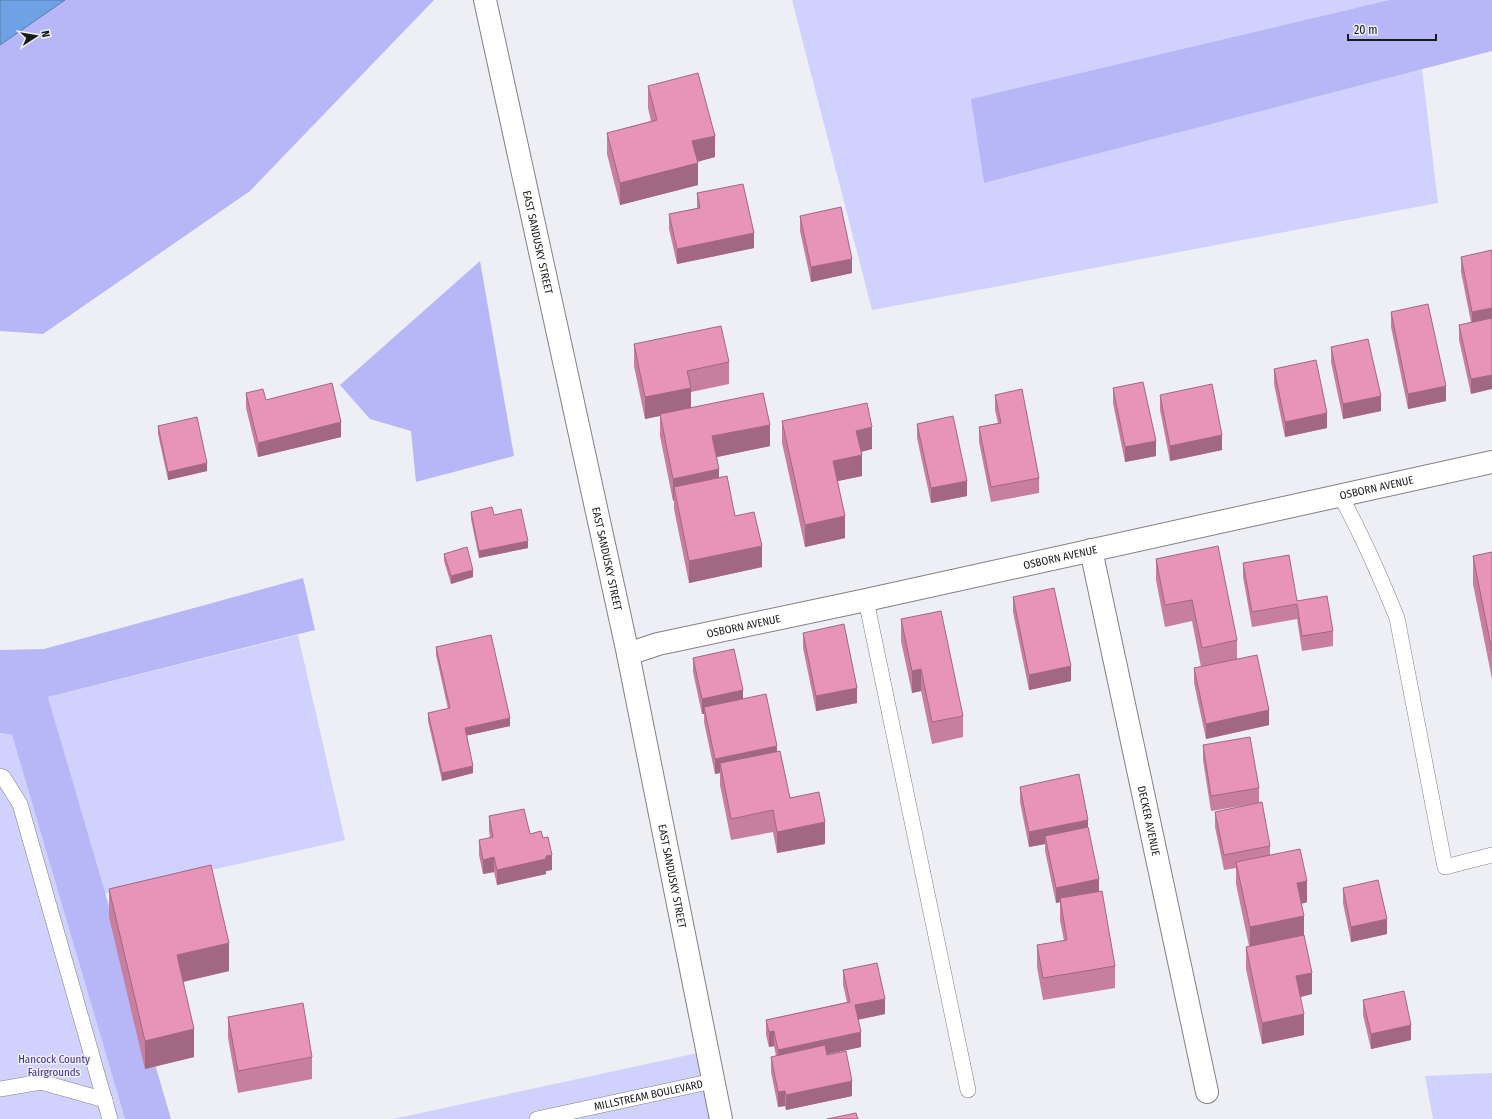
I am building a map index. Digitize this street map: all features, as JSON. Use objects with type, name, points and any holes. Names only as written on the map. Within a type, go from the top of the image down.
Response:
[{"type":"main road","name":"EAST SANDUSKY STREET","points":[[485,0],[628,654],[721,1119]]},
{"type":"main road","name":"OSBORN AVENUE","points":[[628,654],[658,644],[866,600],[1492,462]]},
{"type":"main road","name":"DECKER AVENUE","points":[[1091,550],[1207,1092]]},
{"type":"lane","points":[[1340,495],[1357,526],[1397,618],[1445,867],[1492,855]]},
{"type":"lane","points":[[866,600],[968,1090]]},
{"type":"lane","points":[[0,776],[3,777],[20,804],[110,1119]]},
{"type":"lane","name":"MILLSTREAM BOULEVARD","points":[[537,1119],[713,1081]]},
{"type":"lane","points":[[0,1088],[41,1082],[105,1100]]},
{"type":"green space","points":[[792,0],[1389,0],[972,99],[984,183],[1422,69],[1438,203],[872,310]]},
{"type":"green space","points":[[298,635],[345,840],[104,894],[48,697]]},
{"type":"green space","name":"Hancock County Fairgrounds","points":[[0,733],[12,735],[125,1119],[0,1119]]},
{"type":"green space","points":[[707,1051],[721,1119],[393,1119]]},
{"type":"green space","points":[[1492,1073],[1492,1119],[1433,1119],[1425,1076]]},
{"type":"shaded area","points":[[0,0],[65,0],[0,45]]},
{"type":"shaded area","points":[[65,0],[434,0],[250,191],[43,334],[0,331],[0,45]]},
{"type":"shaded area","points":[[1389,0],[1492,0],[1492,51],[984,183],[971,99]]},
{"type":"shaded area","points":[[480,261],[514,456],[416,482],[411,431],[370,419],[340,385]]},
{"type":"shaded area","points":[[303,578],[315,630],[48,697],[171,1119],[125,1119],[12,735],[0,733],[0,650],[44,649]]},
{"type":"building","points":[[698,73],[715,136],[692,141],[698,163],[620,183],[607,133],[657,120],[648,86]]},
{"type":"building","points":[[743,184],[754,233],[677,249],[669,214],[700,208],[697,193]]},
{"type":"building","points":[[841,207],[852,259],[811,267],[800,216]]},
{"type":"building","points":[[1492,250],[1492,308],[1472,312],[1461,257]]},
{"type":"building","points":[[1428,304],[1446,386],[1408,394],[1391,312]]},
{"type":"building","points":[[1492,318],[1492,375],[1471,379],[1459,325]]},
{"type":"building","points":[[721,326],[729,362],[687,371],[691,388],[645,397],[634,344]]},
{"type":"building","points":[[1368,339],[1381,396],[1343,404],[1331,347]]},
{"type":"building","points":[[1316,360],[1327,413],[1285,422],[1274,369]]},
{"type":"building","points":[[1143,382],[1156,441],[1125,447],[1113,388]]},
{"type":"building","points":[[332,383],[341,422],[258,443],[246,393],[263,389],[266,400]]},
{"type":"building","points":[[1212,384],[1222,435],[1170,446],[1160,395]]},
{"type":"building","points":[[1022,389],[1039,478],[991,487],[979,427],[1001,423],[995,395]]},
{"type":"building","points":[[763,393],[770,425],[712,436],[719,469],[673,479],[660,414]]},
{"type":"building","points":[[867,403],[872,427],[856,431],[862,455],[833,461],[845,516],[805,525],[782,421]]},
{"type":"building","points":[[953,416],[967,481],[931,488],[917,424]]},
{"type":"building","points":[[197,417],[207,463],[168,472],[158,426]]},
{"type":"building","points":[[727,476],[735,516],[754,512],[762,546],[689,561],[674,487]]},
{"type":"building","points":[[492,507],[494,515],[521,509],[528,541],[479,551],[471,512]]},
{"type":"building","points":[[1218,546],[1237,640],[1202,648],[1192,600],[1165,605],[1156,559]]},
{"type":"building","points":[[467,547],[473,570],[451,576],[444,554]]},
{"type":"building","points":[[1492,552],[1492,651],[1473,556]]},
{"type":"building","points":[[1289,555],[1297,601],[1327,596],[1333,631],[1302,636],[1297,604],[1252,612],[1243,563]]},
{"type":"building","points":[[1054,588],[1071,666],[1029,675],[1013,597]]},
{"type":"building","points":[[941,611],[963,716],[932,722],[921,669],[912,671],[901,619]]},
{"type":"building","points":[[844,624],[857,688],[816,696],[803,633]]},
{"type":"building","points":[[491,635],[510,718],[465,728],[473,766],[442,773],[428,713],[450,708],[436,647]]},
{"type":"building","points":[[734,649],[743,690],[702,699],[693,658]]},
{"type":"building","points":[[1257,655],[1269,710],[1206,724],[1194,668]]},
{"type":"building","points":[[766,694],[777,746],[715,759],[704,707]]},
{"type":"building","points":[[1250,737],[1259,788],[1211,796],[1203,745]]},
{"type":"building","points":[[780,751],[790,798],[819,792],[825,822],[777,832],[773,810],[731,819],[720,763]]},
{"type":"building","points":[[1079,774],[1088,820],[1029,832],[1020,787]]},
{"type":"building","points":[[1262,802],[1270,846],[1224,855],[1215,812]]},
{"type":"building","points":[[524,809],[530,834],[541,831],[543,838],[548,837],[552,855],[546,856],[546,859],[497,870],[494,857],[483,860],[479,840],[493,837],[489,816]]},
{"type":"building","points":[[1088,827],[1099,879],[1056,888],[1045,836]]},
{"type":"building","points":[[1300,849],[1307,881],[1297,883],[1304,916],[1250,927],[1236,862]]},
{"type":"building","points":[[211,865],[229,943],[177,955],[194,1029],[145,1041],[109,889]]},
{"type":"building","points":[[1378,880],[1387,919],[1351,927],[1343,888]]},
{"type":"building","points":[[1102,891],[1115,966],[1043,978],[1037,945],[1067,940],[1060,898]]},
{"type":"building","points":[[1304,935],[1312,973],[1296,976],[1304,1014],[1262,1023],[1246,947]]},
{"type":"building","points":[[877,963],[885,999],[855,1005],[861,1032],[778,1050],[774,1031],[769,1032],[766,1020],[850,1002],[843,970]]},
{"type":"building","points":[[1404,991],[1411,1025],[1371,1034],[1363,1000]]},
{"type":"building","points":[[303,1003],[312,1057],[238,1071],[228,1017]]},
{"type":"building","points":[[825,1045],[827,1055],[846,1051],[852,1081],[786,1095],[785,1091],[778,1092],[771,1057]]},
{"type":"building","points":[[856,1113],[858,1119],[827,1119]]}]
